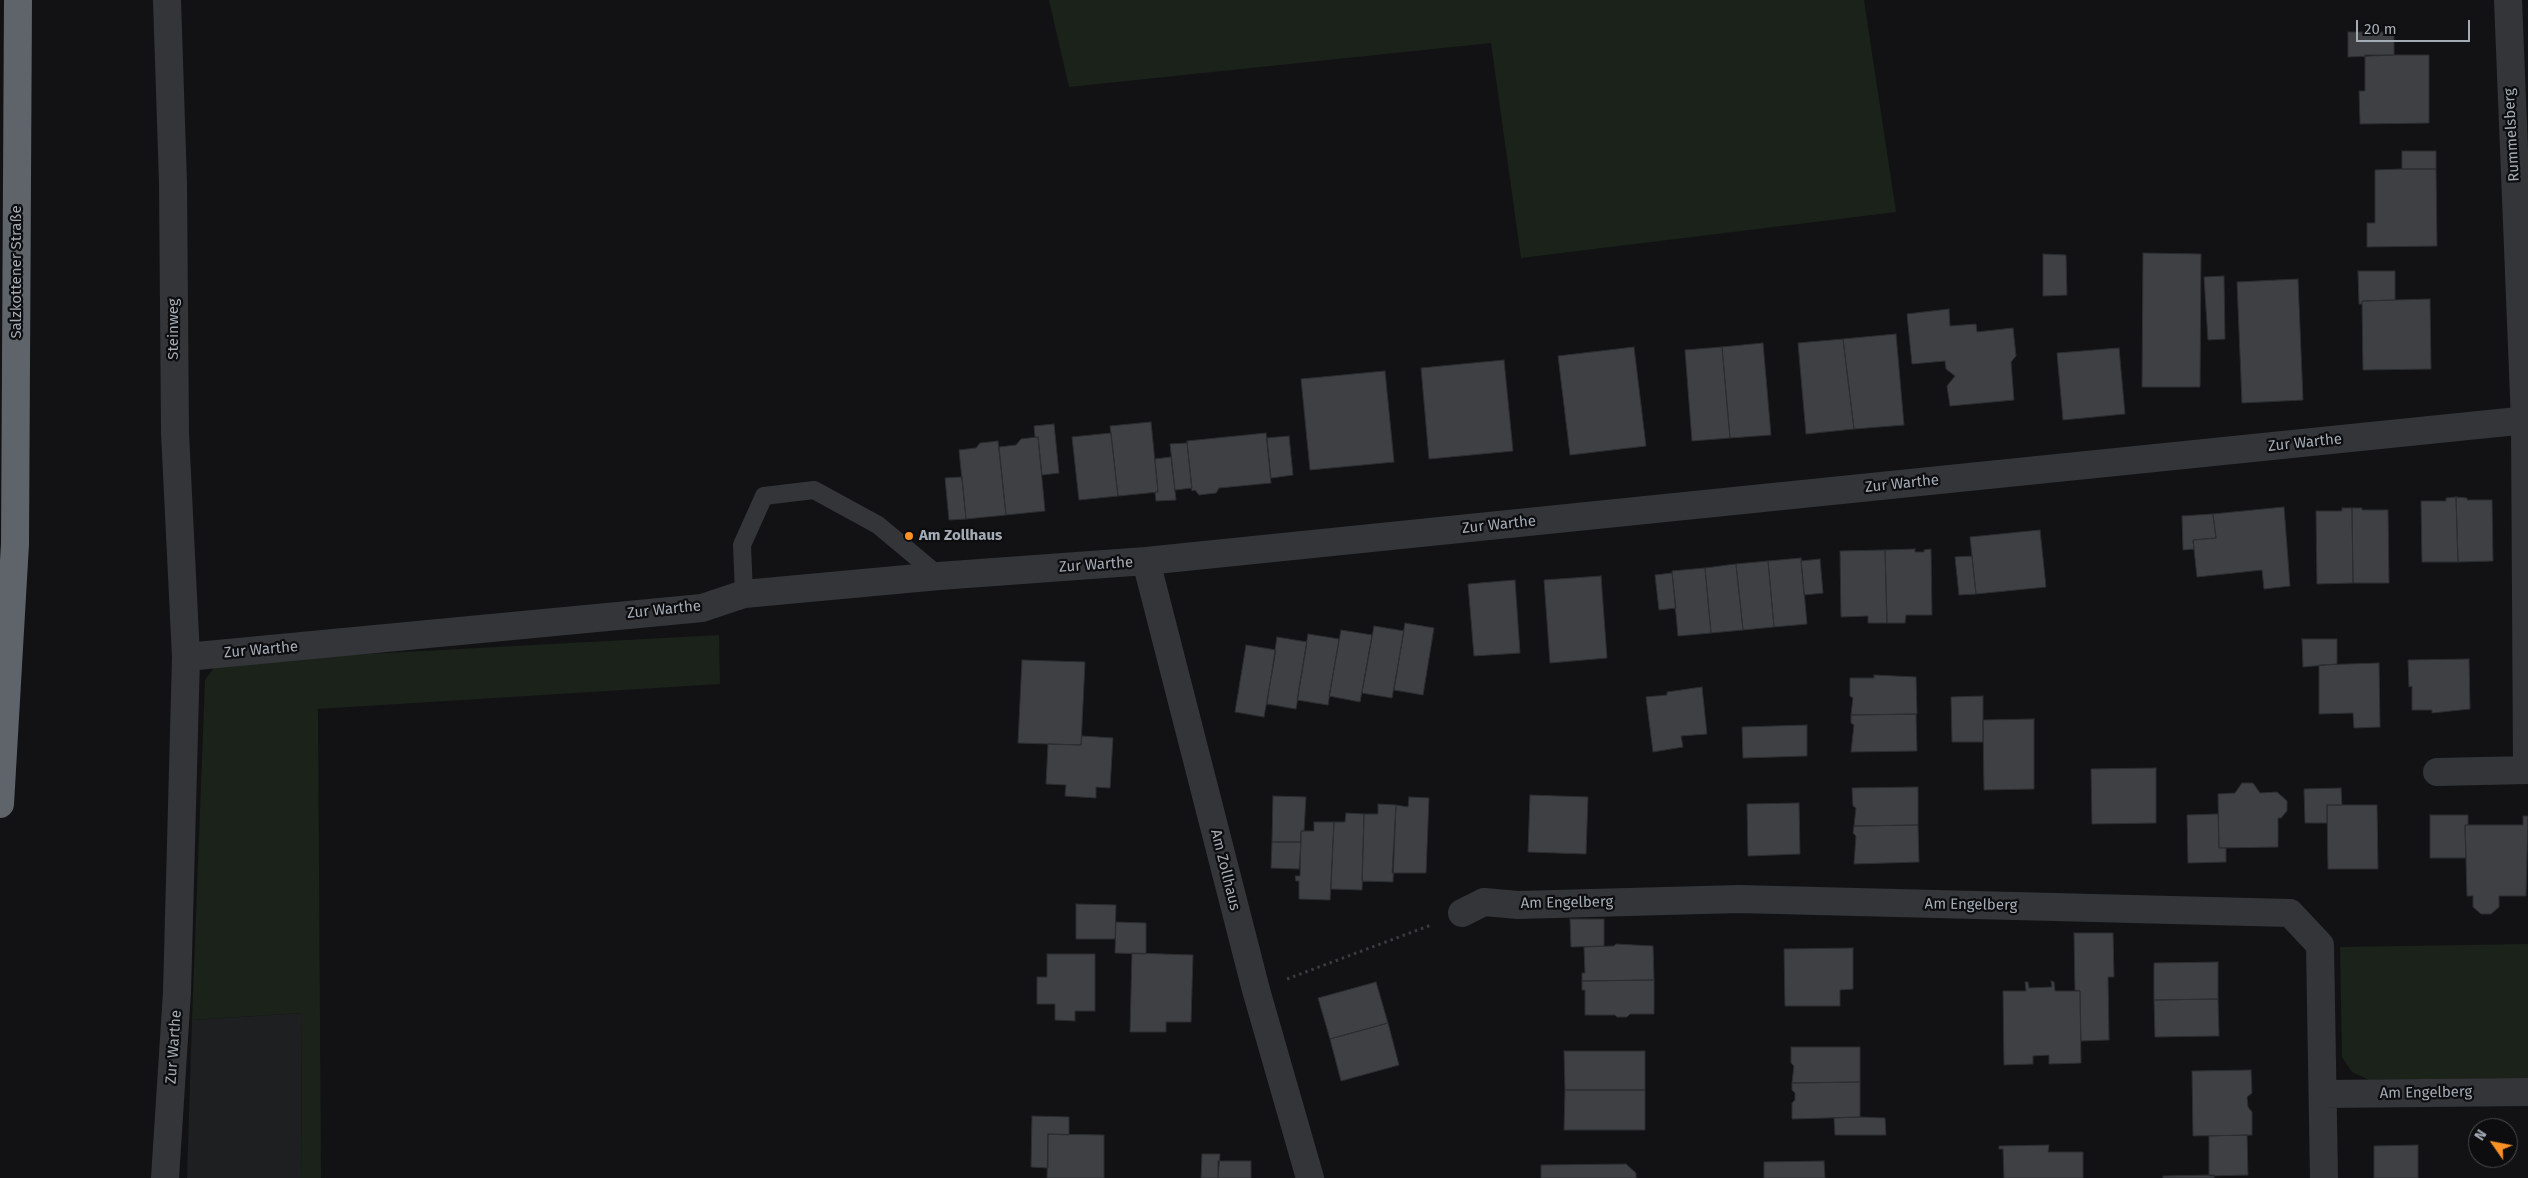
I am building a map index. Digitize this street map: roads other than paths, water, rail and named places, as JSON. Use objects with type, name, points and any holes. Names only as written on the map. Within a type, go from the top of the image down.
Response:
[{"type":"highway","name":"Salzkottener Straße","points":[[0,804],[15,544],[18,0]]},
{"type":"street","name":"Steinweg","points":[[167,0],[173,183],[175,433],[186,657]]},
{"type":"street","name":"Rummelsberg","points":[[2508,0],[2518,30],[2527,420]]},
{"type":"street","name":"Zur Warthe","points":[[166,1178],[177,992],[186,657],[702,608],[744,594],[939,576],[1146,561],[2527,420]]},
{"type":"street","points":[[2437,772],[2527,770],[2527,420]]},
{"type":"street","name":"Am Zollhaus","points":[[1146,561],[1256,990],[1310,1178]]},
{"type":"street","name":"Am Engelberg","points":[[1462,913],[1484,902],[1518,905],[1739,899],[2290,913],[2320,945],[2324,1178]]},
{"type":"street","name":"Am Engelberg","points":[[2323,1094],[2528,1092]]},
{"type":"lane","points":[[744,594],[742,545],[764,496],[814,490],[878,526],[939,576]]},
{"type":"place","name":"Am Zollhaus","points":[[909,536]]}]
